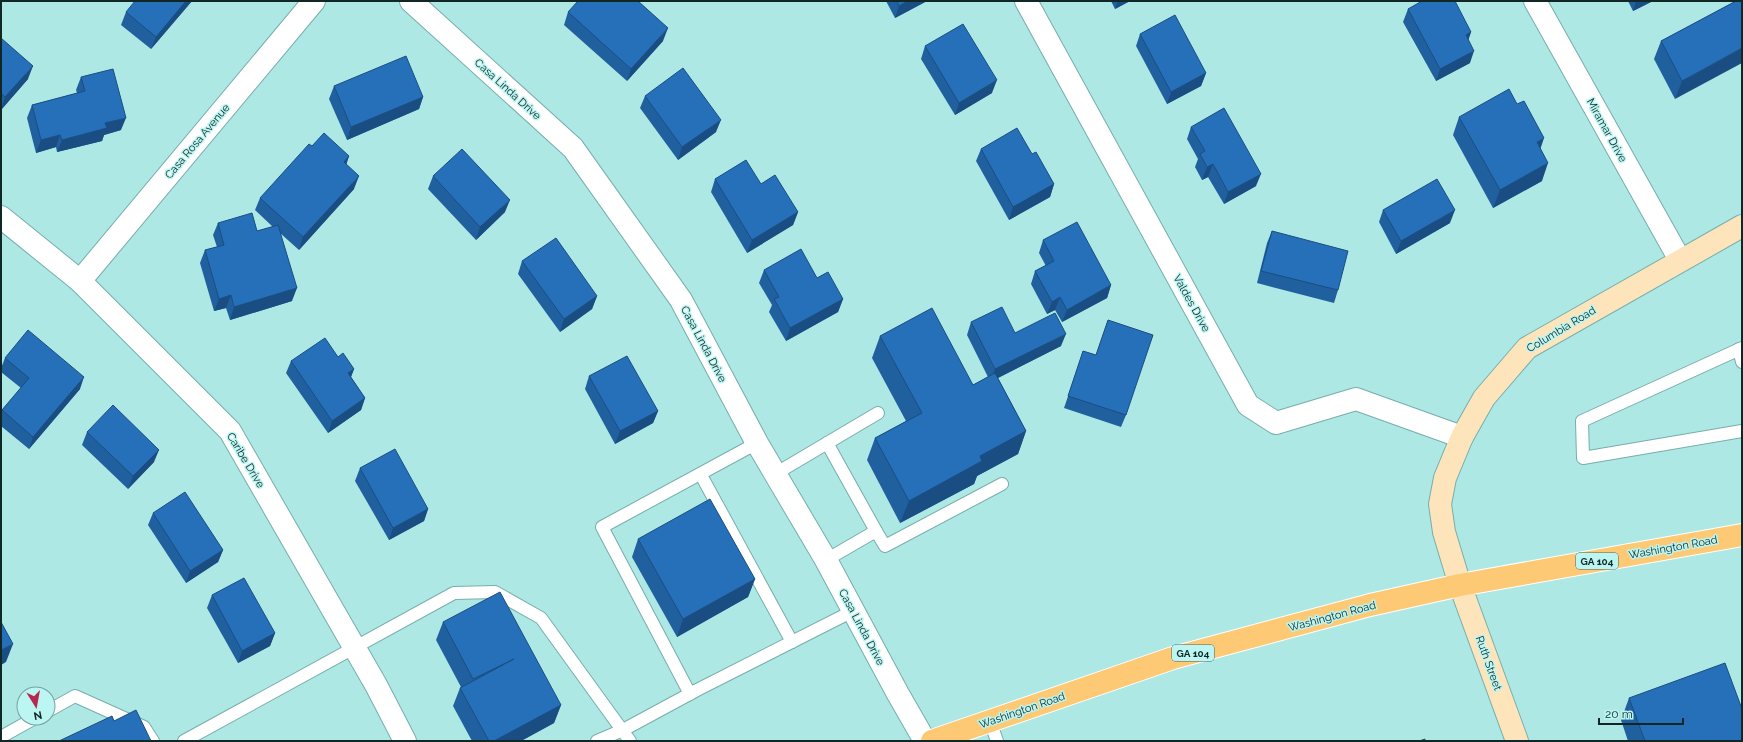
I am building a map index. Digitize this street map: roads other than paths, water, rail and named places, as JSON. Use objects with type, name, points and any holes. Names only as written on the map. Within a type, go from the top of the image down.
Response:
[{"type":"main road","name":"Columbia Road","points":[[1460,585],[1444,532],[1440,504],[1445,478],[1462,437],[1484,398],[1527,348],[1742,226]]},
{"type":"main road","name":"Washington Road","points":[[932,741],[994,731],[1173,658],[1370,605],[1460,585],[1742,535]]},
{"type":"main road","name":"Ruth Street","points":[[1460,585],[1518,741]]},
{"type":"street","name":"Casa Rosa Avenue","points":[[80,281],[314,1]]},
{"type":"street","name":"Casa Linda Drive","points":[[411,1],[573,148],[681,300],[757,444],[826,560],[925,741]]},
{"type":"street","name":"Valdes Drive","points":[[1026,1],[1248,405],[1276,423],[1356,399],[1462,437]]},
{"type":"street","name":"Miramar Drive","points":[[1535,1],[1680,260]]},
{"type":"street","name":"Caribe Drive","points":[[1,217],[80,281],[230,432],[355,647],[405,741]]},
{"type":"lane","points":[[1742,362],[1740,349],[1582,421],[1583,458],[1742,431]]},
{"type":"lane","points":[[775,474],[878,413]]},
{"type":"lane","points":[[828,443],[885,546],[1002,484]]},
{"type":"lane","points":[[690,694],[602,527],[757,444]]},
{"type":"lane","points":[[701,475],[792,642]]},
{"type":"lane","points":[[826,560],[876,531]]},
{"type":"lane","points":[[184,741],[454,593],[495,592],[541,618],[630,741]]},
{"type":"lane","points":[[597,741],[623,730],[853,611]]},
{"type":"lane","points":[[56,707],[75,696],[144,727],[153,741]]},
{"type":"lane","points":[[108,711],[116,729]]},
{"type":"lane","points":[[1,737],[21,726]]}]
